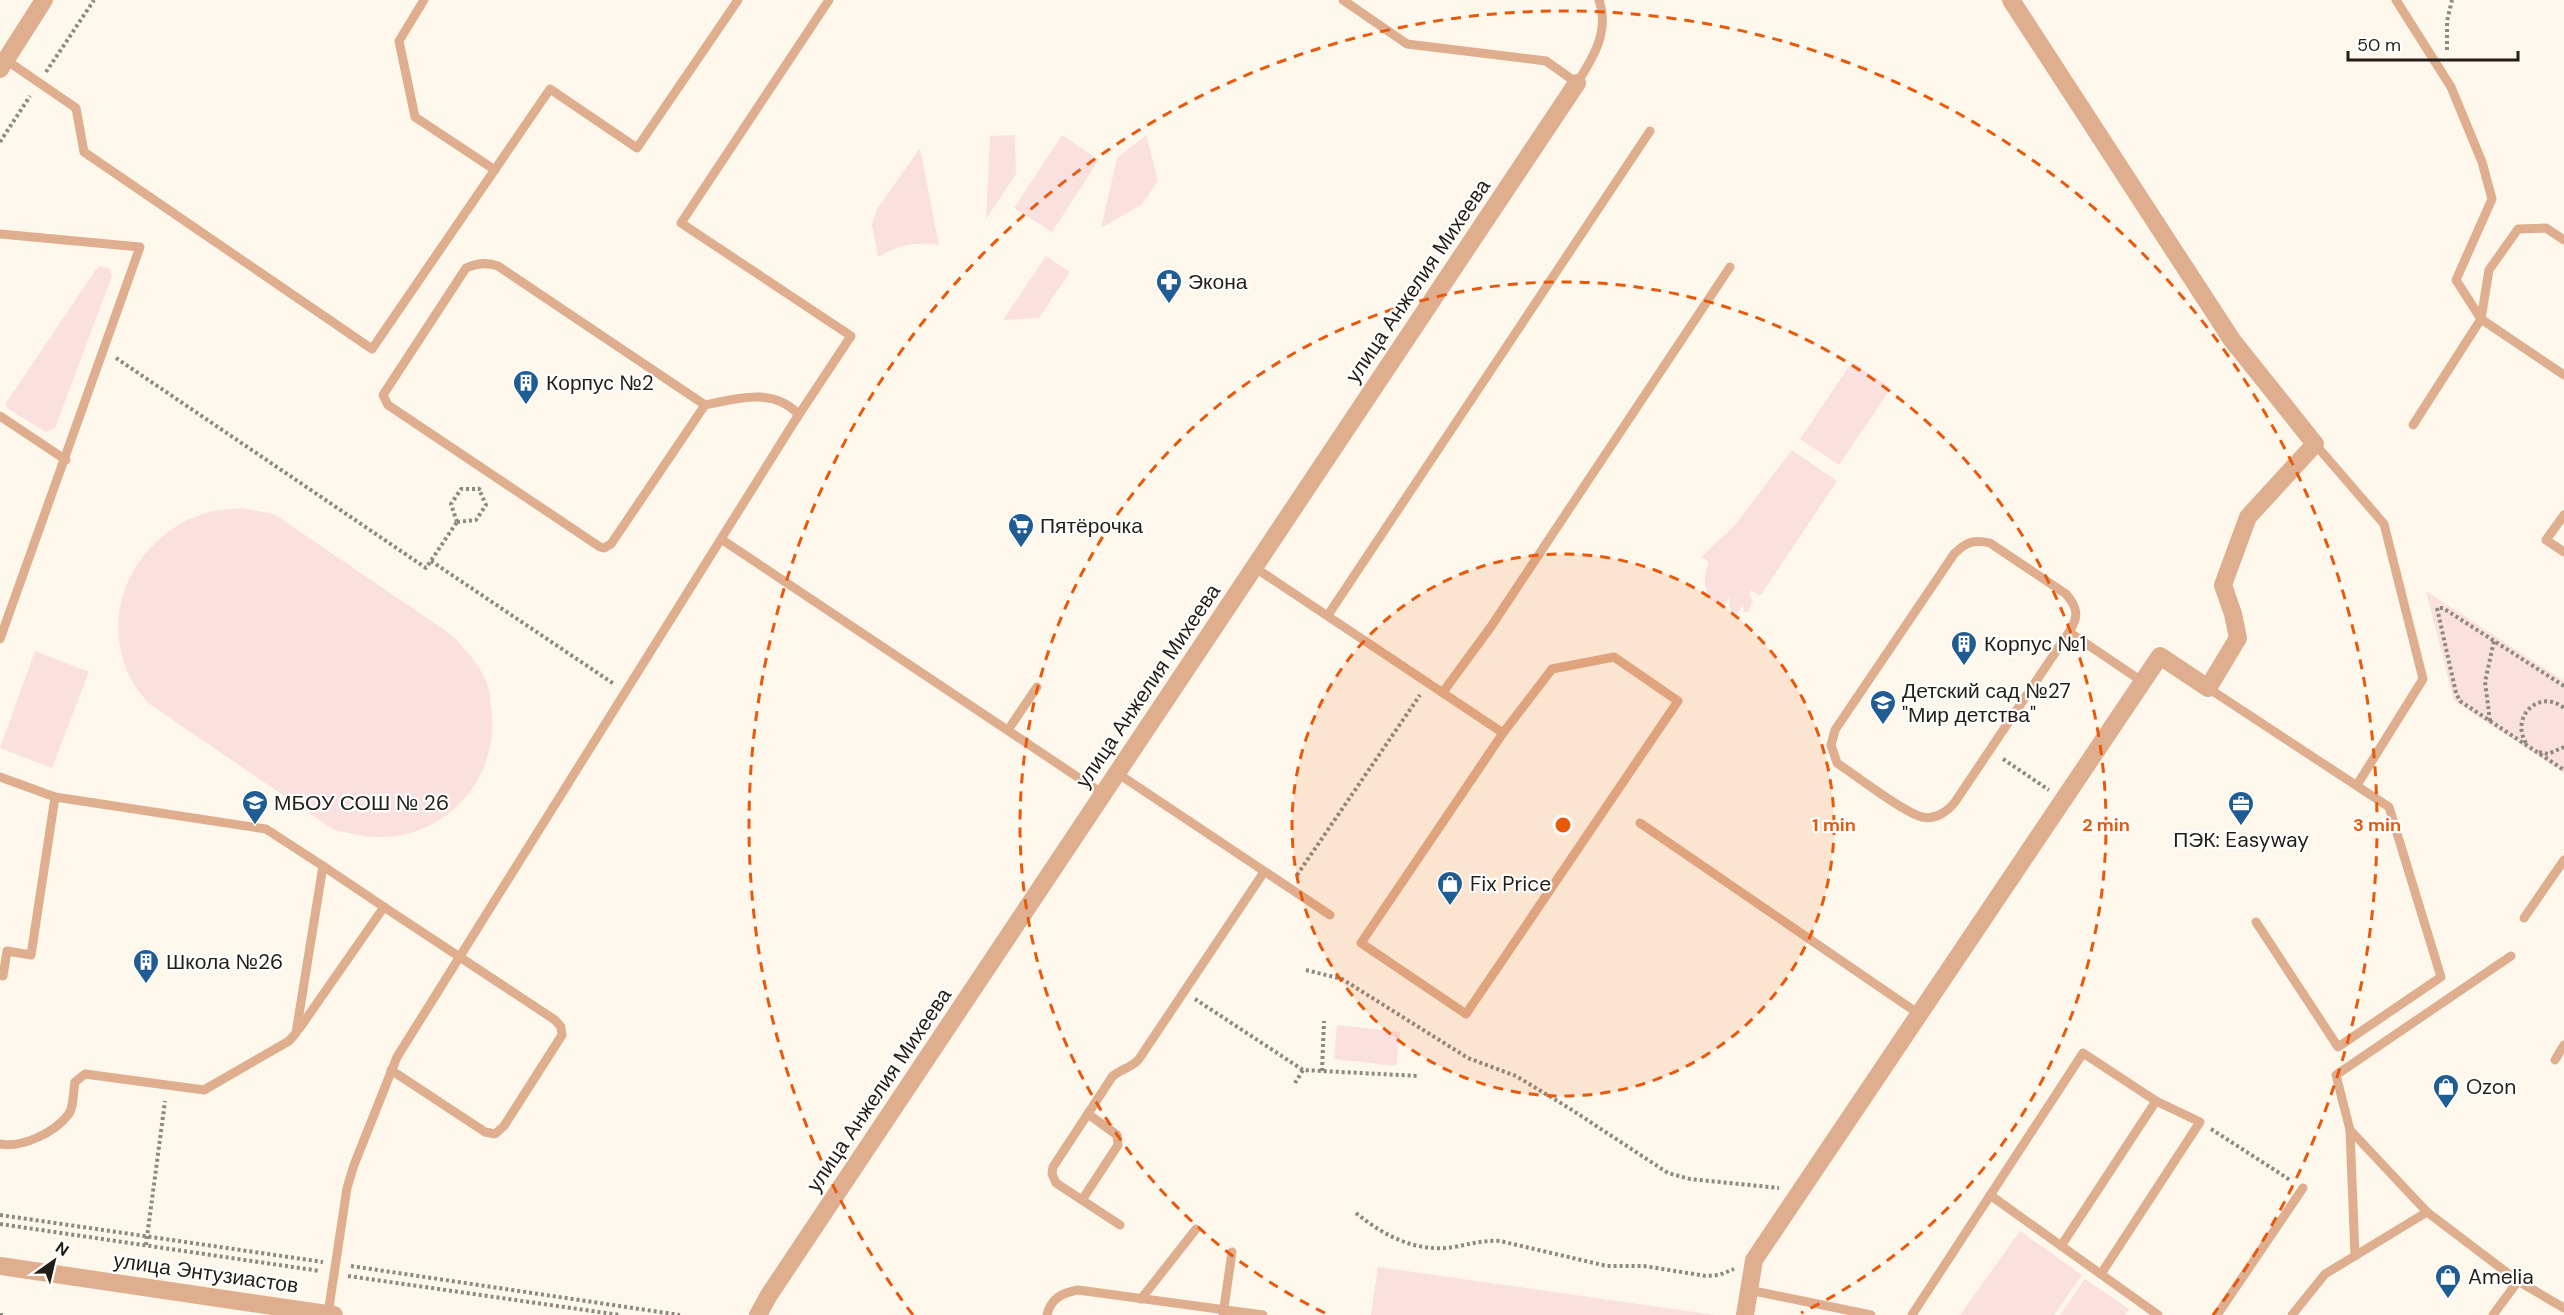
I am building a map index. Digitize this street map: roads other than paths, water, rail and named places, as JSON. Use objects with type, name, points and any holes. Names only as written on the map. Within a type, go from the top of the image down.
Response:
[{"type":"street","points":[[3,64],[44,0]]},
{"type":"street","points":[[1745,1315],[1754,1260],[2160,656],[2208,688],[2238,638],[2223,585],[2248,517],[2315,444],[2232,340],[2011,0]]},
{"type":"street","name":"улица Анжелия Михеева","points":[[758,1315],[769,1295],[1577,83]]},
{"type":"street","name":"улица Энтузиастов","points":[[0,1266],[331,1315]]},
{"type":"lane","points":[[424,0],[399,41],[415,117],[495,170]]},
{"type":"lane","points":[[3,64],[76,108],[84,152],[372,349],[550,89],[637,148],[738,0]]},
{"type":"lane","points":[[331,1315],[334,1274],[347,1188],[391,1070],[459,956],[796,419],[851,336],[681,223],[829,0]]},
{"type":"lane","points":[[1343,0],[1407,44],[1546,62],[1577,83],[1594,55],[1603,31],[1599,0]]},
{"type":"lane","points":[[2396,0],[2451,87],[2482,162],[2492,200],[2456,279],[2481,319],[2564,375]]},
{"type":"lane","points":[[1328,615],[1650,131]]},
{"type":"lane","points":[[2413,425],[2481,319],[2489,270],[2518,230],[2546,228],[2564,240]]},
{"type":"lane","points":[[0,234],[140,248],[0,639]]},
{"type":"lane","points":[[705,405],[611,544],[604,548],[388,405],[382,396],[466,268],[490,264],[498,266],[705,405],[764,397],[781,402],[795,410],[798,416],[796,419]]},
{"type":"lane","points":[[1443,692],[1490,628],[1730,267]]},
{"type":"lane","points":[[0,416],[66,460]]},
{"type":"lane","points":[[2315,444],[2384,524],[2423,679],[2357,785]]},
{"type":"lane","points":[[2564,515],[2546,540],[2564,552]]},
{"type":"lane","points":[[721,539],[1103,794]]},
{"type":"lane","points":[[1979,540],[1990,543],[2066,594],[2077,612],[2076,622],[2069,632],[1948,809],[1930,818],[1920,817],[1837,763],[1831,746],[1835,730],[1954,554],[1963,545],[1979,540]]},
{"type":"lane","points":[[1254,567],[1503,733]]},
{"type":"lane","points":[[2069,632],[2143,682]]},
{"type":"lane","points":[[1614,657],[1678,701],[1467,1014],[1361,943],[1503,733],[1552,669],[1614,657]]},
{"type":"lane","points":[[1008,730],[1037,687]]},
{"type":"lane","points":[[2208,688],[2389,807],[2441,977],[2338,1047],[2256,922]]},
{"type":"lane","points":[[1117,773],[1330,915]]},
{"type":"lane","points":[[0,777],[55,797],[266,829],[555,1020],[561,1027],[562,1035],[559,1042],[504,1126],[495,1134],[485,1132],[391,1070]]},
{"type":"lane","points":[[0,975],[3,976],[7,951],[31,955],[55,797]]},
{"type":"lane","points":[[1640,823],[1919,1014]]},
{"type":"lane","points":[[2524,918],[2564,860]]},
{"type":"lane","points":[[296,1033],[323,866]]},
{"type":"lane","points":[[1120,1225],[1056,1183],[1052,1170],[1115,1074],[1131,1067],[1140,1059],[1264,872]]},
{"type":"lane","points":[[0,1144],[10,1146],[30,1140],[58,1125],[70,1113],[75,1083],[85,1074],[207,1090],[282,1045],[296,1033],[384,907]]},
{"type":"lane","points":[[2355,1256],[2350,1130],[2336,1075],[2511,956]]},
{"type":"lane","points":[[2554,1060],[2564,1045]]},
{"type":"lane","points":[[1912,1315],[2083,1053],[2156,1101],[2200,1122],[2101,1274]]},
{"type":"lane","points":[[2061,1246],[2156,1101]]},
{"type":"lane","points":[[1082,1200],[1118,1145],[1117,1135],[1088,1114]]},
{"type":"lane","points":[[2350,1130],[2427,1212],[2518,1281],[2564,1308]]},
{"type":"lane","points":[[2217,1315],[2303,1188]]},
{"type":"lane","points":[[1990,1195],[2158,1315]]},
{"type":"lane","points":[[2292,1315],[2325,1274],[2427,1212]]},
{"type":"lane","points":[[1141,1299],[1196,1229]]},
{"type":"lane","points":[[1223,1312],[1232,1252]]},
{"type":"lane","points":[[2493,1315],[2518,1281]]},
{"type":"lane","points":[[1047,1315],[1049,1305],[1064,1292],[1078,1290],[1223,1312],[1263,1315]]},
{"type":"lane","points":[[1749,1290],[1871,1315]]},
{"type":"place","name":"Экона","points":[[1169,305]]},
{"type":"place","name":"Корпус №2","points":[[526,406]]},
{"type":"place","name":"Пятёрочка","points":[[1021,549]]},
{"type":"place","name":"Корпус №1","points":[[1964,667]]},
{"type":"place","name":"Детский сад №27 \"Мир детства\"","points":[[1883,726]]},
{"type":"place","name":"МБОУ СОШ № 26","points":[[255,826]]},
{"type":"place","name":"ПЭК: Easyway","points":[[2241,827]]},
{"type":"place","name":"Fix Price","points":[[1450,907]]},
{"type":"place","name":"Школа №26","points":[[146,985]]},
{"type":"place","name":"Ozon","points":[[2446,1110]]},
{"type":"place","name":"Amelia","points":[[2448,1300]]}]
